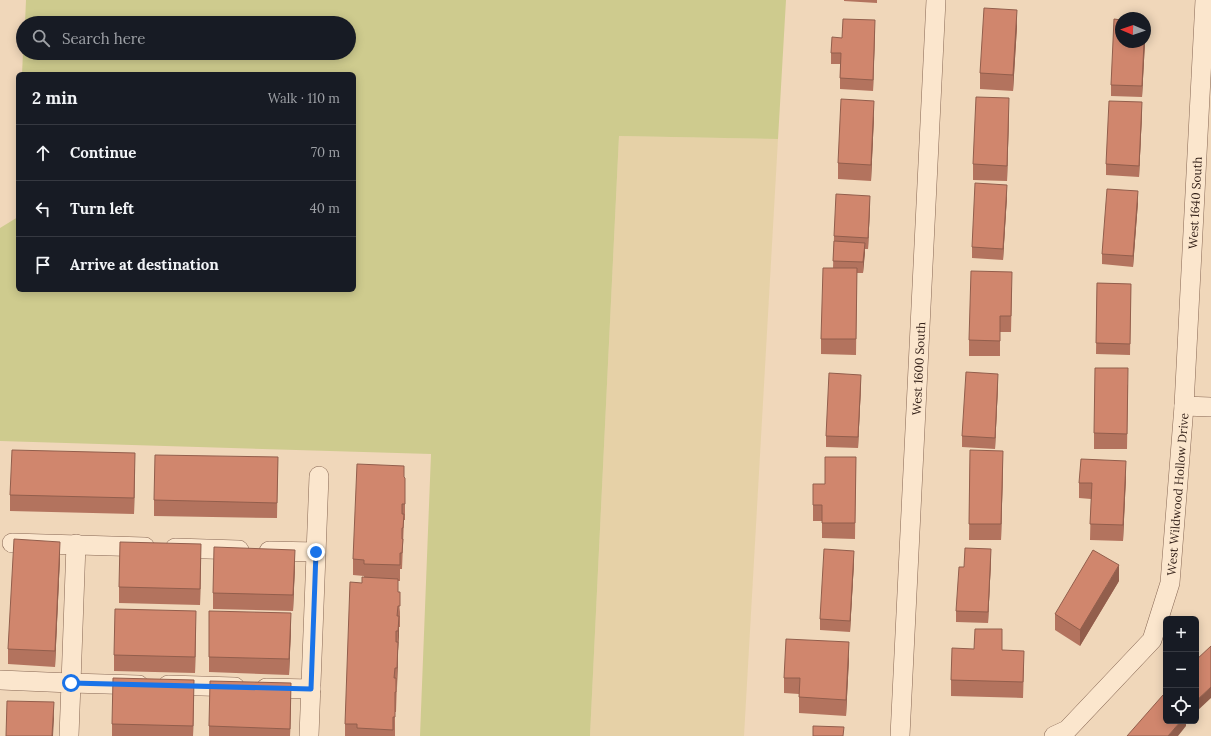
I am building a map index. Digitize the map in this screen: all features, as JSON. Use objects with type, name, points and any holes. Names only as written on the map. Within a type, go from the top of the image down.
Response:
[{"type":"street","name":"West 1600 South","points":[[900,736],[936,0]]},
{"type":"street","name":"West 1640 South","points":[[1184,406],[1205,0]]},
{"type":"street","points":[[1184,406],[1211,407]]},
{"type":"street","name":"West Wildwood Hollow Drive","points":[[1054,736],[1067,730],[1152,640],[1170,583],[1184,406]]},
{"type":"street","points":[[309,736],[319,476]]},
{"type":"street","points":[[12,543],[316,552]]},
{"type":"street","points":[[69,736],[76,544]]},
{"type":"street","points":[[0,680],[311,689]]},
{"type":"shaded area","points":[[26,0],[786,0],[778,139],[619,136],[590,736],[420,736],[431,454],[0,441],[0,228],[16,218],[16,292],[356,292],[356,72],[22,72],[23,60],[356,60],[356,16],[25,16]]},
{"type":"shaded area","points":[[619,136],[778,139],[744,736],[590,736]]},
{"type":"building","points":[[984,8],[1017,10],[1013,75],[980,73]]},
{"type":"building","points":[[843,19],[875,20],[873,80],[840,78],[841,53],[831,53],[832,37],[842,38]]},
{"type":"building","points":[[1114,19],[1115,48],[1144,48],[1142,86],[1111,85]]},
{"type":"building","points":[[976,97],[1009,98],[1007,166],[973,164]]},
{"type":"building","points":[[841,99],[874,101],[871,165],[838,163]]},
{"type":"building","points":[[1109,101],[1142,102],[1139,166],[1106,164]]},
{"type":"building","points":[[975,183],[1007,185],[1003,249],[972,247]]},
{"type":"building","points":[[1107,189],[1138,191],[1133,256],[1102,254]]},
{"type":"building","points":[[836,194],[870,196],[868,238],[834,236]]},
{"type":"building","points":[[834,241],[865,243],[863,262],[833,261]]},
{"type":"building","points":[[823,268],[857,268],[856,339],[821,339]]},
{"type":"building","points":[[971,271],[1012,272],[1011,316],[1000,316],[1000,341],[969,340]]},
{"type":"building","points":[[1097,283],[1131,284],[1130,344],[1096,343]]},
{"type":"building","points":[[1095,368],[1128,368],[1127,434],[1094,433]]},
{"type":"building","points":[[966,372],[998,374],[995,438],[962,436]]},
{"type":"building","points":[[829,373],[861,375],[858,437],[826,436]]},
{"type":"building","points":[[12,450],[135,453],[134,498],[10,495]]},
{"type":"building","points":[[970,450],[1003,451],[1001,524],[969,524]]},
{"type":"building","points":[[155,455],[278,457],[277,503],[154,500]]},
{"type":"building","points":[[825,457],[856,457],[855,523],[822,523],[822,505],[813,505],[813,484],[825,484]]},
{"type":"building","points":[[1081,459],[1126,461],[1123,525],[1090,524],[1092,483],[1079,483]]},
{"type":"building","points":[[357,464],[404,466],[405,504],[402,504],[402,514],[404,514],[400,565],[364,564],[364,560],[353,559]]},
{"type":"building","points":[[14,539],[60,542],[55,651],[8,649]]},
{"type":"building","points":[[120,542],[201,544],[200,589],[119,587]]},
{"type":"building","points":[[214,547],[295,550],[293,595],[213,593]]},
{"type":"building","points":[[965,548],[991,549],[988,612],[956,611],[959,567],[964,567]]},
{"type":"building","points":[[824,549],[854,551],[850,621],[820,619]]},
{"type":"building","points":[[1093,550],[1119,565],[1080,630],[1055,614]]},
{"type":"building","points":[[362,577],[398,579],[400,606],[398,606],[397,616],[399,616],[398,631],[396,631],[396,642],[398,642],[397,668],[395,668],[394,678],[396,678],[396,692],[393,730],[357,728],[357,724],[345,724],[350,582],[362,583]]},
{"type":"building","points":[[115,609],[196,611],[195,657],[114,655]]},
{"type":"building","points":[[209,611],[291,613],[289,659],[209,657]]},
{"type":"building","points":[[975,629],[1002,629],[1002,650],[1024,651],[1023,682],[951,680],[952,648],[974,649]]},
{"type":"building","points":[[786,639],[849,642],[846,700],[799,697],[800,678],[784,678]]},
{"type":"building","points":[[1211,646],[1211,687],[1199,698],[1199,688],[1199,657]]},
{"type":"building","points":[[113,678],[194,680],[193,726],[112,724]]},
{"type":"building","points":[[210,681],[291,683],[290,729],[209,726]]},
{"type":"building","points":[[1163,695],[1163,724],[1178,724],[1168,736],[1127,736]]},
{"type":"building","points":[[7,701],[54,702],[52,736],[6,736]]},
{"type":"building","points":[[813,726],[844,727],[843,736],[813,736]]},
{"type":"route","points":[[71,683],[311,689],[316,552]]}]
